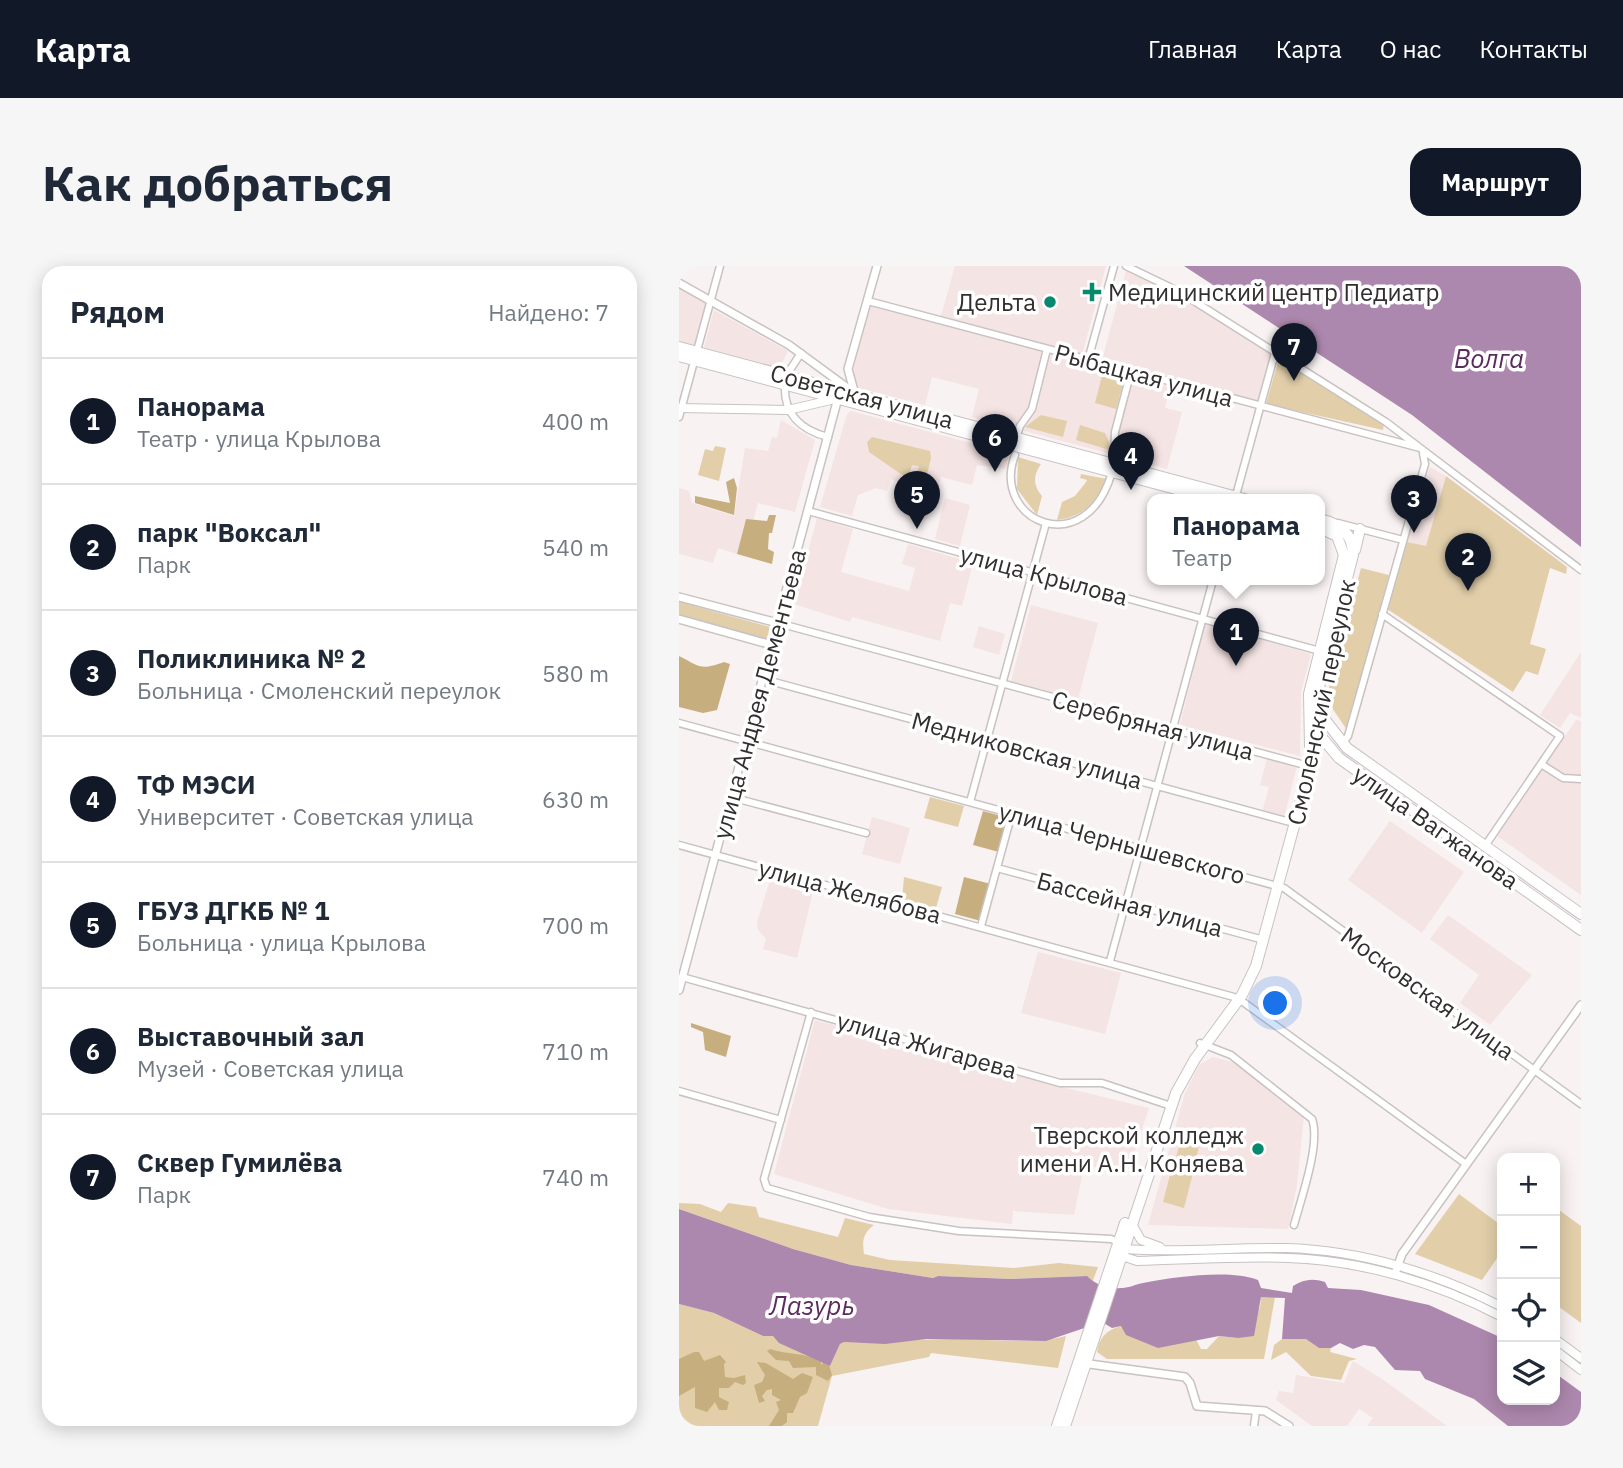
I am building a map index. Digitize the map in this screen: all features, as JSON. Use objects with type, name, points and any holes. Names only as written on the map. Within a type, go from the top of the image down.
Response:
[{"type":"main road","name":"Советская улица","points":[[679,347],[696,356],[785,380],[833,388],[1017,446],[1033,442],[1198,494]]},
{"type":"main road","name":"Советская улица","points":[[679,356],[696,356]]},
{"type":"main road","name":"Советская улица","points":[[785,380],[818,393],[1100,468],[1113,468],[1220,494]]},
{"type":"main road","points":[[789,410],[818,393],[833,388]]},
{"type":"main road","points":[[680,411],[789,410],[838,398]]},
{"type":"main road","name":"Смоленский переулок","points":[[1083,1363],[1183,1067],[1237,998],[1262,940],[1308,760],[1318,691],[1353,558],[1350,537],[1327,527]]},
{"type":"main road","name":"Смоленский переулок","points":[[1314,710],[1309,694],[1344,555],[1340,539],[1327,527]]},
{"type":"main road","points":[[1353,558],[1360,528]]},
{"type":"main road","name":"улица Вагжанова","points":[[1314,710],[1320,741],[1333,753],[1581,930]]},
{"type":"main road","name":"улица Вагжанова","points":[[1314,710],[1344,746],[1581,914]]},
{"type":"main road","points":[[1320,741],[1344,746]]},
{"type":"main road","name":"Смоленский переулок","points":[[1276,885],[1308,760],[1320,741]]},
{"type":"main road","points":[[1308,760],[1323,752],[1333,753]]},
{"type":"main road","name":"Смоленский переулок","points":[[1120,1251],[1132,1224],[1169,1105]]},
{"type":"main road","points":[[1132,1224],[1141,1240],[1165,1249]]},
{"type":"main road","points":[[1120,1251],[1289,1248],[1332,1253],[1456,1286],[1497,1305]]},
{"type":"main road","points":[[1164,1261],[1159,1256],[1165,1249]]},
{"type":"main road","points":[[1120,1251],[1164,1261],[1287,1258],[1396,1270],[1497,1315]]},
{"type":"main road","points":[[1559,1342],[1581,1358]]},
{"type":"main road","points":[[1560,1354],[1581,1370]]},
{"type":"main road","points":[[1057,1426],[1083,1363]]},
{"type":"main road","points":[[1065,1426],[1083,1363]]},
{"type":"street","points":[[680,411],[720,266]]},
{"type":"street","points":[[856,395],[849,380],[849,367],[877,266]]},
{"type":"street","points":[[1088,360],[1114,266]]},
{"type":"street","points":[[1126,266],[1178,291],[1386,422],[1581,570]]},
{"type":"street","points":[[679,283],[801,353],[856,395]]},
{"type":"street","name":"Рыбацкая улица","points":[[868,301],[1420,449]]},
{"type":"street","points":[[1047,349],[1032,409],[1020,426],[1011,477],[1015,495],[1028,514],[1046,523],[1071,522],[1089,514],[1105,495],[1113,468],[1115,432],[1131,371]]},
{"type":"street","points":[[801,353],[785,380],[789,410],[805,429],[828,437]]},
{"type":"street","points":[[1237,494],[1275,353]]},
{"type":"street","points":[[830,374],[849,367]]},
{"type":"street","name":"улица Андрея Дементьева","points":[[679,990],[838,398]]},
{"type":"street","name":"Смоленский переулок","points":[[1344,746],[1425,464],[1420,449]]},
{"type":"street","name":"улица Крылова","points":[[808,511],[1319,650]]},
{"type":"street","points":[[969,802],[1046,523]]},
{"type":"street","points":[[1327,527],[1360,528],[1403,540]]},
{"type":"street","points":[[1110,961],[1212,585]]},
{"type":"street","points":[[679,597],[778,623]]},
{"type":"street","points":[[1382,614],[1560,736],[1485,846]]},
{"type":"street","points":[[679,619],[772,645]]},
{"type":"street","name":"Серебряная улица","points":[[778,623],[1248,750],[1308,760]]},
{"type":"street","name":"Медниковская улица","points":[[763,679],[1290,822]]},
{"type":"street","name":"улица Чернышевского","points":[[679,723],[1276,885]]},
{"type":"street","points":[[1541,764],[1565,779],[1581,779]]},
{"type":"street","points":[[731,797],[866,833]]},
{"type":"street","points":[[981,926],[1012,813]]},
{"type":"street","name":"улица Желябова","points":[[679,845],[1237,998],[1466,1164]]},
{"type":"street","name":"Бассейная улица","points":[[997,868],[1262,940]]},
{"type":"street","name":"Московская улица","points":[[1276,885],[1581,1104]]},
{"type":"street","name":"улица Жигарева","points":[[682,972],[1060,1083],[1102,1083],[1169,1105]]},
{"type":"street","points":[[1396,1270],[1402,1254],[1581,1004]]},
{"type":"street","points":[[811,1012],[764,1181],[768,1189],[869,1217],[932,1227],[1002,1235],[1111,1239],[1120,1251]]},
{"type":"street","points":[[1202,1044],[1231,1055],[1312,1119],[1315,1131],[1313,1146],[1294,1225]]},
{"type":"street","points":[[679,1091],[781,1120]]},
{"type":"street","points":[[1083,1363],[1184,1377],[1191,1383],[1197,1406],[1256,1410],[1273,1414],[1289,1426]]},
{"type":"street","points":[[1254,1426],[1256,1410]]},
{"type":"shaded area","points":[[955,266],[1106,266],[1082,355],[940,319]]},
{"type":"shaded area","points":[[1126,271],[1178,293],[1274,355],[1260,403],[1102,360]]},
{"type":"shaded area","points":[[679,287],[709,303],[697,346],[679,341]]},
{"type":"shaded area","points":[[870,306],[1049,351],[1170,387],[1165,408],[1182,412],[1167,469],[972,417],[979,389],[932,377],[925,405],[855,387],[851,379]]},
{"type":"shaded area","points":[[714,310],[788,351],[779,368],[704,347]]},
{"type":"shaded area","points":[[1279,358],[1384,423],[1383,430],[1266,404]]},
{"type":"shaded area","points":[[1103,372],[1125,377],[1116,409],[1095,403]]},
{"type":"shaded area","points":[[851,411],[1009,453],[1006,469],[977,465],[972,485],[941,477],[937,491],[926,495],[891,479],[887,491],[876,488],[858,495],[852,516],[820,507],[847,414]]},
{"type":"shaded area","points":[[1041,415],[1067,421],[1063,437],[1025,427]]},
{"type":"shaded area","points":[[781,420],[815,440],[795,512],[758,503],[753,521],[746,519],[737,554],[718,548],[713,563],[679,554],[679,488],[689,491],[692,503],[734,516],[745,448],[768,451],[772,437],[777,438]]},
{"type":"shaded area","points":[[1080,425],[1105,433],[1113,451],[1076,440]]},
{"type":"shaded area","points":[[872,437],[930,451],[927,474],[931,475],[926,489],[915,482],[919,466],[912,465],[908,479],[869,452],[867,442]]},
{"type":"shaded area","points":[[715,446],[726,448],[719,481],[698,475],[705,449],[713,451]]},
{"type":"shaded area","points":[[1018,457],[1041,464],[1035,478],[1036,487],[1042,496],[1037,515],[1017,489]]},
{"type":"shaded area","points":[[1430,467],[1446,476],[1426,547],[1407,542]]},
{"type":"shaded area","points":[[1081,474],[1107,479],[1098,495],[1082,512],[1057,520],[1062,502],[1075,496],[1086,482],[1087,480],[1080,478]]},
{"type":"shaded area","points":[[1446,476],[1567,567],[1566,574],[1550,568],[1530,644],[1546,649],[1538,675],[1526,671],[1513,692],[1387,609],[1407,542],[1426,546]]},
{"type":"shaded area","points":[[734,478],[737,488],[734,515],[695,503],[695,496],[730,503],[726,482]]},
{"type":"shaded area","points":[[945,498],[970,505],[960,546],[935,539]]},
{"type":"shaded area","points":[[769,515],[776,515],[772,533],[769,533],[768,549],[774,552],[772,564],[737,554],[746,519],[767,521]]},
{"type":"shaded area","points":[[817,518],[853,529],[841,572],[909,591],[915,568],[902,564],[908,544],[973,563],[962,606],[950,603],[940,641],[852,617],[850,622],[794,604]]},
{"type":"shaded area","points":[[1361,568],[1389,575],[1347,730],[1326,699]]},
{"type":"shaded area","points":[[679,602],[770,627],[766,641],[679,616]]},
{"type":"shaded area","points":[[1031,605],[1098,623],[1078,699],[1011,681]]},
{"type":"shaded area","points":[[1205,623],[1311,654],[1301,692],[1300,756],[1180,725]]},
{"type":"shaded area","points":[[979,626],[1005,634],[999,655],[973,647]]},
{"type":"shaded area","points":[[1581,652],[1581,718],[1570,713],[1560,728],[1540,715]]},
{"type":"shaded area","points":[[679,656],[700,666],[724,662],[730,664],[717,710],[703,713],[679,707]]},
{"type":"shaded area","points":[[1576,720],[1581,721],[1581,895],[1497,836]]},
{"type":"shaded area","points":[[1267,758],[1297,766],[1284,818],[1262,812],[1269,787],[1260,785]]},
{"type":"shaded area","points":[[930,797],[964,806],[958,827],[924,818]]},
{"type":"shaded area","points":[[983,811],[1008,818],[999,852],[973,845]]},
{"type":"shaded area","points":[[872,817],[910,828],[900,864],[862,854]]},
{"type":"shaded area","points":[[1390,821],[1464,872],[1422,933],[1348,880]]},
{"type":"shaded area","points":[[904,877],[942,887],[936,908],[902,899]]},
{"type":"shaded area","points":[[964,877],[991,884],[981,921],[955,914]]},
{"type":"shaded area","points":[[770,880],[813,892],[797,958],[763,949],[766,939],[758,930],[757,922]]},
{"type":"shaded area","points":[[1448,915],[1532,975],[1490,1025],[1460,1003],[1479,975],[1430,939]]},
{"type":"shaded area","points":[[1038,952],[1121,973],[1105,1034],[1021,1013]]},
{"type":"shaded area","points":[[815,1020],[851,1030],[853,1026],[1070,1089],[1149,1108],[1129,1168],[1084,1167],[1074,1215],[1013,1211],[1012,1224],[888,1209],[774,1174]]},
{"type":"shaded area","points":[[691,1023],[731,1036],[726,1057],[705,1050],[703,1032],[691,1027]]},
{"type":"shaded area","name":"Тверской колледж имени А.Н. Коняева","points":[[1213,1057],[1236,1063],[1304,1115],[1297,1185],[1288,1229],[1148,1225],[1185,1093],[1199,1065]]},
{"type":"shaded area","points":[[1183,1130],[1202,1135],[1195,1163],[1176,1158]]},
{"type":"shaded area","points":[[1173,1163],[1194,1169],[1184,1208],[1163,1202]]},
{"type":"shaded area","points":[[1459,1194],[1497,1222],[1497,1258],[1482,1280],[1415,1254]]},
{"type":"shaded area","points":[[679,1203],[700,1204],[721,1212],[728,1203],[756,1207],[759,1217],[838,1237],[845,1218],[874,1225],[864,1238],[864,1254],[890,1260],[1014,1268],[1059,1263],[1098,1267],[1092,1283],[1086,1276],[933,1278],[851,1265],[793,1249],[679,1209]]},
{"type":"shaded area","points":[[1560,1211],[1581,1226],[1581,1323],[1560,1308]]},
{"type":"shaded area","points":[[1261,1297],[1275,1297],[1264,1359],[1107,1359],[1097,1352],[1104,1335],[1121,1326],[1135,1338],[1145,1341],[1165,1343],[1196,1339],[1201,1349],[1207,1349],[1219,1336],[1238,1338],[1257,1315]]},
{"type":"shaded area","points":[[679,1304],[714,1313],[763,1336],[773,1336],[830,1366],[840,1344],[844,1342],[953,1339],[1024,1341],[1066,1336],[1058,1368],[931,1353],[929,1357],[832,1376],[818,1426],[679,1426]]},
{"type":"shaded area","points":[[1282,1339],[1307,1339],[1319,1348],[1331,1348],[1330,1352],[1357,1359],[1349,1361],[1341,1380],[1311,1376],[1286,1352],[1271,1360],[1274,1345]]},
{"type":"shaded area","points":[[770,1349],[814,1358],[821,1361],[821,1365],[824,1362],[829,1365],[832,1375],[828,1381],[816,1375],[816,1367],[793,1368],[789,1361],[776,1360],[767,1351]]},
{"type":"shaded area","points":[[699,1352],[704,1361],[720,1355],[726,1362],[725,1377],[745,1375],[746,1383],[743,1385],[735,1382],[729,1388],[719,1388],[719,1397],[729,1402],[727,1410],[719,1410],[715,1402],[707,1412],[695,1408],[695,1387],[679,1396],[679,1359]]},
{"type":"shaded area","points":[[1353,1361],[1447,1426],[1367,1426],[1373,1418],[1359,1409],[1347,1426],[1312,1426],[1276,1400],[1279,1391],[1293,1393],[1296,1375],[1344,1383]]},
{"type":"shaded area","points":[[757,1362],[766,1363],[793,1379],[802,1373],[813,1377],[807,1393],[800,1397],[793,1413],[787,1413],[787,1422],[782,1426],[769,1426],[779,1410],[776,1402],[781,1400],[772,1395],[772,1389],[762,1396],[765,1401],[759,1403],[754,1385],[762,1382],[765,1375]]},
{"type":"water","name":"Волга","points":[[1184,266],[1566,266],[1581,274],[1581,547],[1412,415]]},
{"type":"water","name":"Лазурь","points":[[679,1209],[793,1249],[851,1265],[933,1278],[1087,1276],[1098,1284],[1125,1288],[1186,1277],[1233,1275],[1258,1280],[1261,1288],[1292,1293],[1293,1286],[1316,1280],[1325,1282],[1328,1288],[1361,1290],[1429,1305],[1497,1336],[1497,1405],[1560,1405],[1560,1377],[1581,1392],[1581,1426],[1508,1426],[1474,1399],[1425,1379],[1420,1371],[1395,1370],[1375,1347],[1364,1345],[1353,1349],[1340,1343],[1331,1348],[1319,1348],[1306,1339],[1282,1339],[1285,1298],[1261,1297],[1254,1336],[1219,1336],[1158,1348],[1126,1335],[1121,1326],[1112,1328],[1102,1322],[1046,1341],[927,1339],[885,1344],[844,1342],[840,1344],[830,1366],[779,1343],[773,1336],[763,1336],[714,1313],[679,1304]]},
{"type":"place","name":"Медицинский центр Педиатр","points":[[1092,292]]},
{"type":"place","name":"Дельта","points":[[1050,302]]},
{"type":"place","name":"Сквер Гумилёва","points":[[1294,381]]},
{"type":"place","name":"Выставочный зал","points":[[995,472]]},
{"type":"place","name":"ТФ МЭСИ","points":[[1131,490]]},
{"type":"place","name":"ГБУЗ ДГКБ № 1","points":[[917,529]]},
{"type":"place","name":"Поликлиника № 2","points":[[1414,533]]},
{"type":"place","name":"парк \"Воксал\"","points":[[1468,591]]},
{"type":"place","name":"Панорама","points":[[1236,666]]},
{"type":"place","name":"Тверской колледж имени А.Н. Коняева","points":[[1258,1149]]}]
